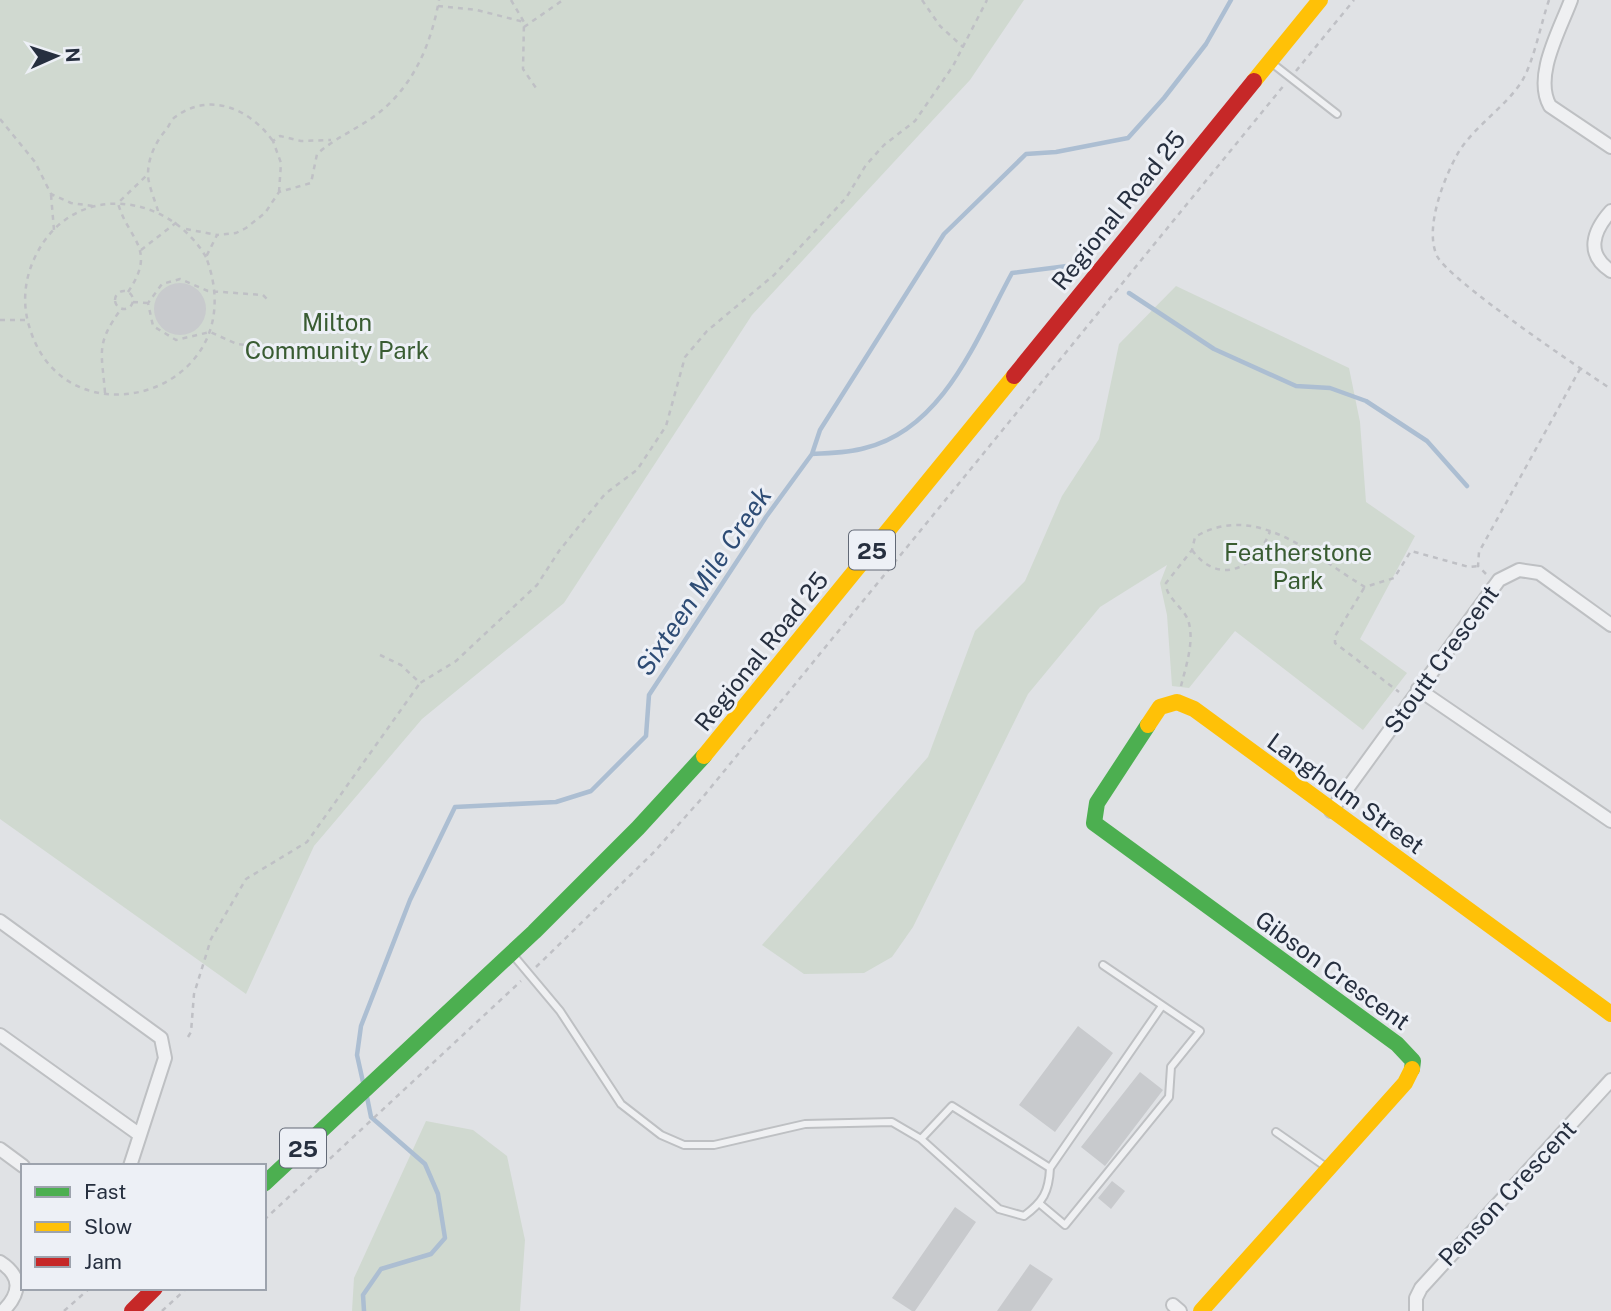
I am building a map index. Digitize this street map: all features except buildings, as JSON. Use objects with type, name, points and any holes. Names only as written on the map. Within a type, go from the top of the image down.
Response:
[{"type":"main road","name":"Regional Road 25","points":[[266,1182],[512,954],[638,830],[689,775],[1320,0]]},
{"type":"main road","name":"Langholm Street","points":[[1094,822],[1093,814],[1097,803],[1153,716],[1160,707],[1177,702],[1194,709],[1611,1014]]},
{"type":"main road","name":"Gibson Crescent","points":[[1094,822],[1407,1053],[1413,1061],[1412,1072],[1201,1311]]},
{"type":"main road","points":[[132,1311],[153,1290]]},
{"type":"street","points":[[1571,0],[1544,78],[1546,99],[1550,106],[1611,147]]},
{"type":"street","points":[[1611,211],[1594,234],[1594,247],[1603,266],[1611,271]]},
{"type":"street","name":"Stoutt Crescent","points":[[1331,811],[1496,584],[1519,570],[1539,573],[1611,625]]},
{"type":"street","points":[[1418,689],[1611,821]]},
{"type":"street","points":[[0,921],[161,1038],[165,1058],[131,1164]]},
{"type":"street","points":[[0,1035],[140,1135]]},
{"type":"street","name":"Penson Crescent","points":[[1416,1311],[1416,1298],[1420,1288],[1611,1080]]},
{"type":"street","points":[[0,1149],[21,1165]]},
{"type":"street","points":[[0,1262],[15,1274],[18,1283],[17,1294],[3,1311]]},
{"type":"lane","points":[[1269,61],[1337,114]]},
{"type":"lane","points":[[512,954],[559,1011],[621,1104],[661,1135],[684,1145],[714,1145],[805,1124],[892,1122],[921,1139],[999,1209],[1024,1216],[1040,1205],[1049,1188],[1050,1168],[1162,1006]]},
{"type":"lane","points":[[1040,1205],[1065,1225],[1170,1097],[1171,1067],[1200,1031],[1103,965]]},
{"type":"lane","points":[[921,1139],[952,1106],[1050,1168]]},
{"type":"lane","points":[[1276,1132],[1328,1168]]},
{"type":"path","points":[[279,192],[311,183],[317,154],[376,115],[402,89],[426,53],[437,20],[439,0]]},
{"type":"path","points":[[511,0],[524,22],[523,69],[536,88]]},
{"type":"path","points":[[524,27],[563,0]]},
{"type":"path","points":[[922,0],[940,26],[963,47]]},
{"type":"path","points":[[188,1037],[191,1032],[194,994],[207,950],[221,917],[246,879],[307,842],[420,683],[456,661],[537,585],[559,551],[605,494],[637,470],[666,426],[685,357],[707,331],[774,275],[846,198],[866,165],[884,145],[915,121],[963,47],[987,0]]},
{"type":"path","points":[[266,1218],[414,1083],[654,852],[703,797],[1354,0]]},
{"type":"path","points":[[1549,0],[1522,81],[1472,134],[1458,154],[1434,223],[1433,243],[1438,258],[1473,289],[1611,389]]},
{"type":"path","points":[[438,6],[477,10],[524,22]]},
{"type":"path","points":[[118,203],[148,174],[160,136],[173,118],[193,107],[206,105],[241,111],[252,117],[273,141],[281,163],[279,192],[265,213],[236,233],[217,235],[186,229]]},
{"type":"path","points":[[0,119],[35,162],[51,194],[54,230]]},
{"type":"path","points":[[273,141],[280,135],[301,141],[335,140]]},
{"type":"path","points":[[148,174],[158,211]]},
{"type":"path","points":[[51,194],[71,203],[94,206],[118,203],[158,211],[186,229],[206,257],[216,292],[210,332],[198,356],[180,375],[168,382],[131,395],[104,394],[77,385],[54,368],[37,346],[27,320],[25,292],[29,271],[37,252],[54,230],[79,212],[94,206]]},
{"type":"path","points":[[118,203],[140,251],[137,275],[128,292]]},
{"type":"path","points":[[140,251],[177,222]]},
{"type":"path","points":[[206,257],[217,235]]},
{"type":"path","points":[[264,347],[237,344],[210,332],[176,340],[153,326],[148,303],[158,288],[169,280],[190,281],[208,291],[263,295],[268,300]]},
{"type":"path","points":[[121,309],[116,297],[122,292],[128,292]]},
{"type":"path","points":[[128,292],[133,302]]},
{"type":"path","points":[[104,394],[100,360],[103,336],[121,309],[129,308],[133,302]]},
{"type":"path","points":[[133,302],[148,303]]},
{"type":"path","points":[[0,320],[27,320]]},
{"type":"path","points":[[1496,584],[1478,566],[1479,552],[1580,369]]},
{"type":"path","points":[[1181,686],[1191,631],[1185,614],[1166,588],[1192,550],[1195,537],[1209,529],[1253,524],[1271,530],[1365,587]]},
{"type":"path","points":[[1192,550],[1199,560],[1213,568],[1230,570],[1245,566],[1258,557],[1271,530]]},
{"type":"path","points":[[1399,692],[1335,643],[1335,636],[1365,587],[1394,578],[1411,551],[1469,567],[1478,566]]},
{"type":"path","points":[[380,655],[401,665],[420,683]]},
{"type":"path","points":[[64,1311],[88,1290]]},
{"type":"path","points":[[162,1311],[185,1290]]},
{"type":"green space","name":"Milton Community Park","points":[[0,0],[1024,0],[970,80],[752,315],[564,603],[422,719],[314,846],[246,994],[0,819]]},
{"type":"green space","name":"Featherstone Park","points":[[1176,286],[1349,368],[1360,422],[1366,502],[1415,536],[1360,639],[1407,673],[1363,730],[1235,631],[1189,688],[1172,686],[1167,615],[1160,583],[1167,565],[1100,607],[1028,694],[913,927],[892,957],[864,973],[804,974],[762,945],[928,757],[975,631],[1025,581],[1062,496],[1099,439],[1119,344]]},
{"type":"green space","points":[[426,1121],[473,1130],[507,1156],[525,1240],[520,1311],[352,1311],[354,1278]]},
{"type":"waterway","name":"Sixteen Mile Creek","points":[[363,1082],[357,1055],[361,1026],[410,900],[455,807],[556,802],[591,791],[646,736],[649,695],[766,517],[812,454],[820,430],[944,234],[1026,154],[1056,152],[1128,138],[1164,98],[1206,44],[1231,0]]},
{"type":"waterway","points":[[812,454],[865,448],[893,438],[916,422],[937,401],[955,377],[1012,273],[1075,265]]},
{"type":"waterway","points":[[1129,293],[1214,349],[1296,386],[1330,388],[1366,401],[1427,441],[1467,486]]},
{"type":"waterway","name":"Sixteen Mile Creek","points":[[364,1311],[363,1295],[381,1269],[431,1254],[445,1238],[438,1194],[425,1164],[371,1117],[367,1097]]},
{"type":"traffic: fast","points":[[1148,725],[1097,803],[1094,823],[1397,1044],[1413,1061],[1412,1069]]},
{"type":"traffic: fast","points":[[266,1182],[534,932],[638,828],[704,756]]},
{"type":"traffic: slow","points":[[1254,81],[1320,0]]},
{"type":"traffic: slow","points":[[704,756],[1014,376]]},
{"type":"traffic: slow","points":[[1148,725],[1160,707],[1177,702],[1194,709],[1611,1014]]},
{"type":"traffic: slow","points":[[1201,1311],[1405,1083],[1412,1069]]},
{"type":"traffic: jam","points":[[1014,376],[1254,81]]},
{"type":"traffic: jam","points":[[132,1311],[153,1290]]}]
